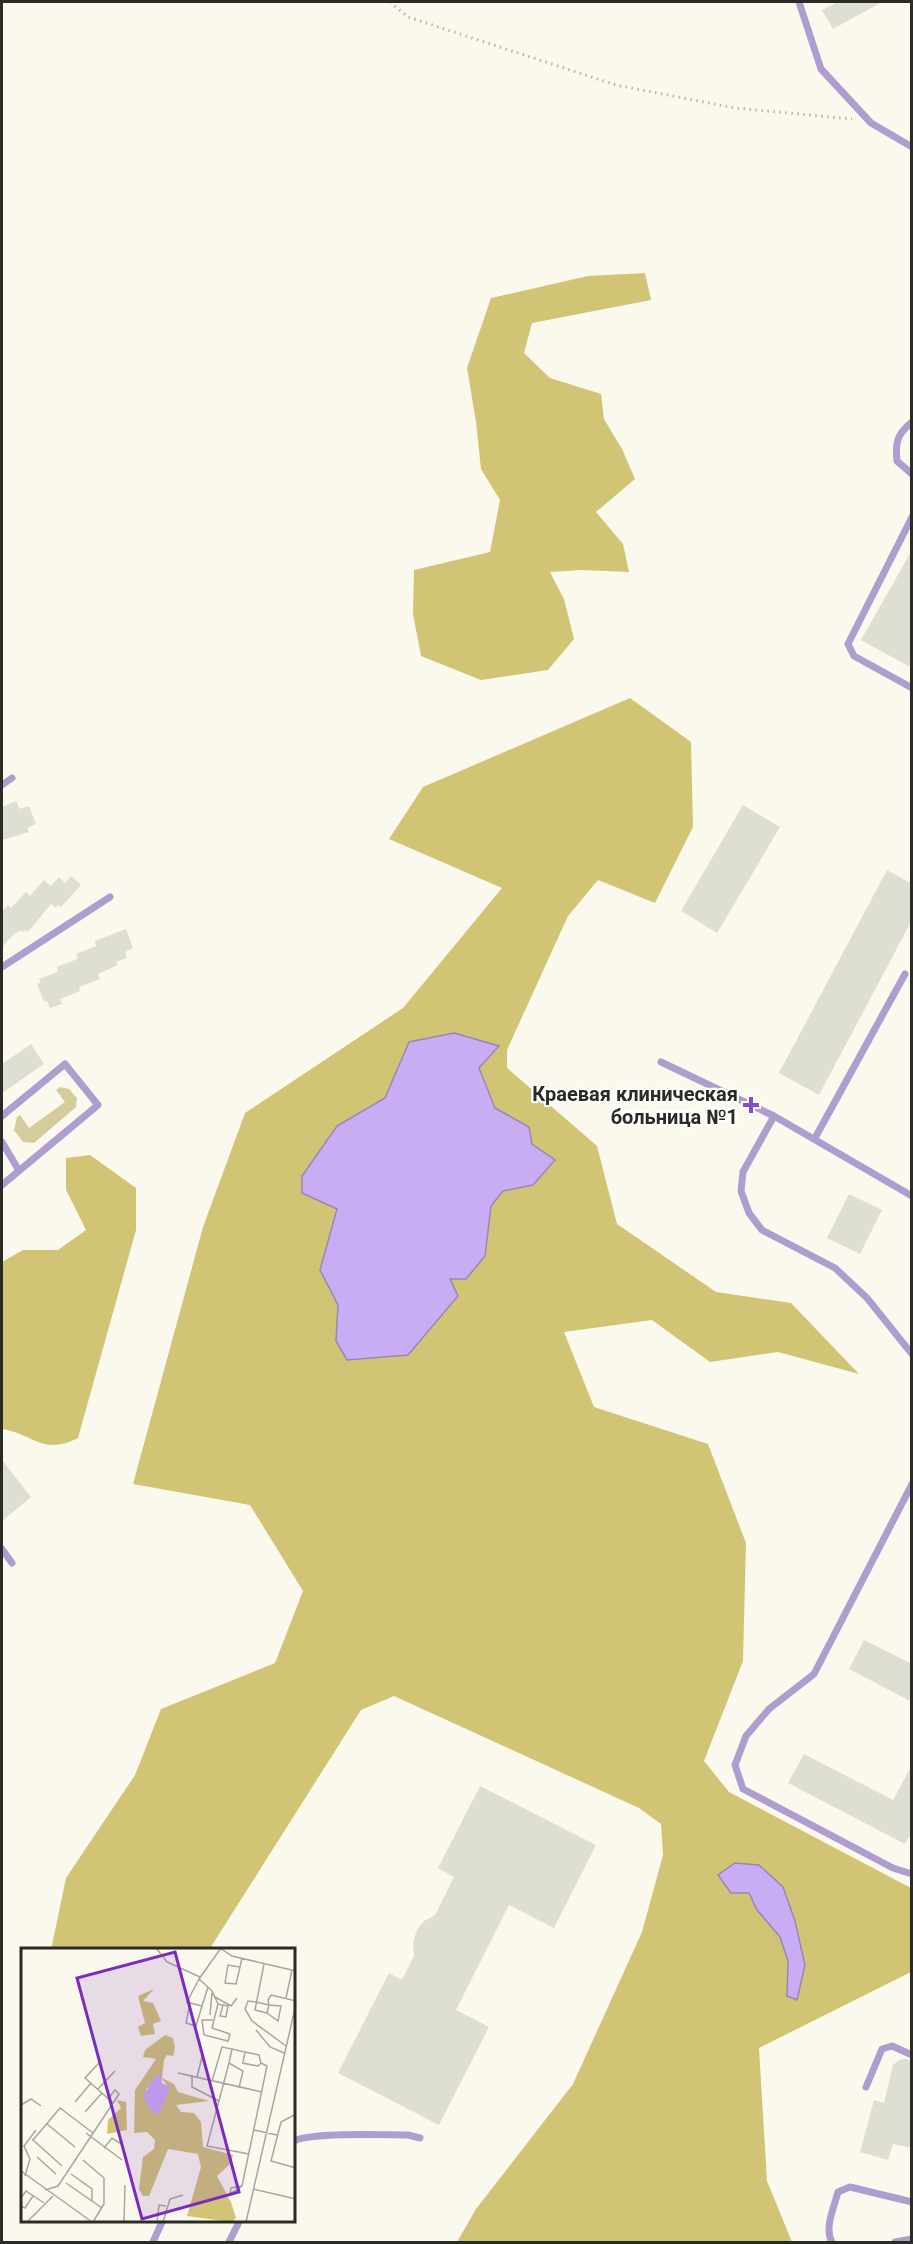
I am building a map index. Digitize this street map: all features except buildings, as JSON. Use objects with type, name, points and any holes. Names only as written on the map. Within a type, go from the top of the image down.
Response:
[{"type":"lane","points":[[799,2],[821,69],[871,123],[912,147]]},
{"type":"lane","points":[[912,422],[904,428],[896,444],[897,461],[912,474]]},
{"type":"lane","points":[[912,517],[848,644],[854,656],[912,688]]},
{"type":"lane","points":[[2,785],[12,778]]},
{"type":"lane","points":[[2,967],[110,897]]},
{"type":"lane","points":[[815,1138],[905,974]]},
{"type":"lane","points":[[661,1062],[774,1116],[912,1196]]},
{"type":"lane","points":[[2,1116],[65,1064],[98,1104],[18,1169],[2,1185]]},
{"type":"lane","points":[[774,1116],[743,1172],[741,1191],[749,1213],[762,1230],[835,1268],[867,1298],[912,1354]]},
{"type":"lane","points":[[2,1142],[18,1169]]},
{"type":"lane","points":[[912,1484],[814,1674],[769,1709],[746,1736],[735,1764],[743,1789],[892,1868],[912,1874]]},
{"type":"lane","points":[[2,1549],[12,1563]]},
{"type":"lane","points":[[866,2087],[882,2049],[892,2046],[912,2055]]},
{"type":"lane","points":[[296,2140],[325,2136],[408,2135],[420,2138]]},
{"type":"lane","points":[[832,2242],[829,2225],[838,2192],[850,2187],[912,2202]]},
{"type":"lane","points":[[153,2242],[162,2223]]},
{"type":"lane","points":[[229,2242],[238,2223]]},
{"type":"lane","points":[[895,2242],[912,2239]]},
{"type":"path","points":[[390,2],[408,17],[616,85],[735,108],[839,116],[871,123]]},
{"type":"shaded area","points":[[645,273],[651,300],[532,323],[524,353],[550,378],[601,394],[604,419],[622,449],[635,479],[596,512],[623,544],[629,572],[581,570],[550,572],[564,599],[574,639],[548,670],[481,680],[421,656],[413,614],[414,570],[490,552],[500,500],[481,469],[467,368],[491,298],[588,276]]},
{"type":"shaded area","points":[[630,698],[691,742],[693,827],[655,903],[598,880],[568,916],[507,1050],[507,1068],[597,1146],[617,1224],[716,1292],[791,1303],[859,1374],[778,1352],[710,1362],[652,1320],[564,1332],[594,1407],[708,1444],[746,1543],[743,1661],[704,1761],[729,1792],[911,1888],[911,1972],[759,2048],[767,2181],[792,2242],[457,2242],[476,2209],[573,2084],[642,1932],[663,1855],[661,1824],[639,1808],[394,1696],[361,1710],[210,1948],[51,1948],[66,1878],[135,1775],[161,1709],[275,1663],[303,1591],[250,1505],[133,1484],[203,1227],[245,1113],[403,1008],[502,888],[389,839],[423,787]],"holes":[[[409,1042],[499,1047],[479,1068],[495,1109],[529,1127],[531,1144],[554,1160],[533,1185],[503,1191],[491,1206],[485,1256],[450,1279],[336,1341],[338,1305],[320,1270],[337,1209],[337,1126],[385,1098]]]},
{"type":"shaded area","points":[[454,1033],[499,1046],[479,1068],[495,1108],[529,1127],[532,1144],[555,1160],[533,1185],[503,1191],[491,1206],[485,1256],[466,1279],[450,1279],[458,1296],[408,1355],[347,1360],[336,1341],[338,1305],[320,1270],[337,1209],[302,1193],[302,1176],[337,1126],[385,1098],[409,1042]]},
{"type":"shaded area","points":[[60,1087],[69,1089],[77,1098],[76,1107],[34,1143],[23,1142],[14,1130],[17,1117],[20,1115],[29,1128],[65,1102],[56,1090]]},
{"type":"shaded area","points":[[90,1155],[136,1188],[136,1230],[78,1438],[66,1443],[47,1444],[2,1429],[2,1262],[23,1250],[58,1250],[86,1230],[66,1190],[66,1158]]},
{"type":"shaded area","points":[[735,1863],[759,1865],[783,1887],[795,1921],[805,1965],[797,2000],[787,1996],[788,1961],[780,1937],[757,1910],[749,1893],[731,1893],[718,1875]]},
{"type":"place","name":"Краевая клиническая больница №1","points":[[751,1105]]}]
